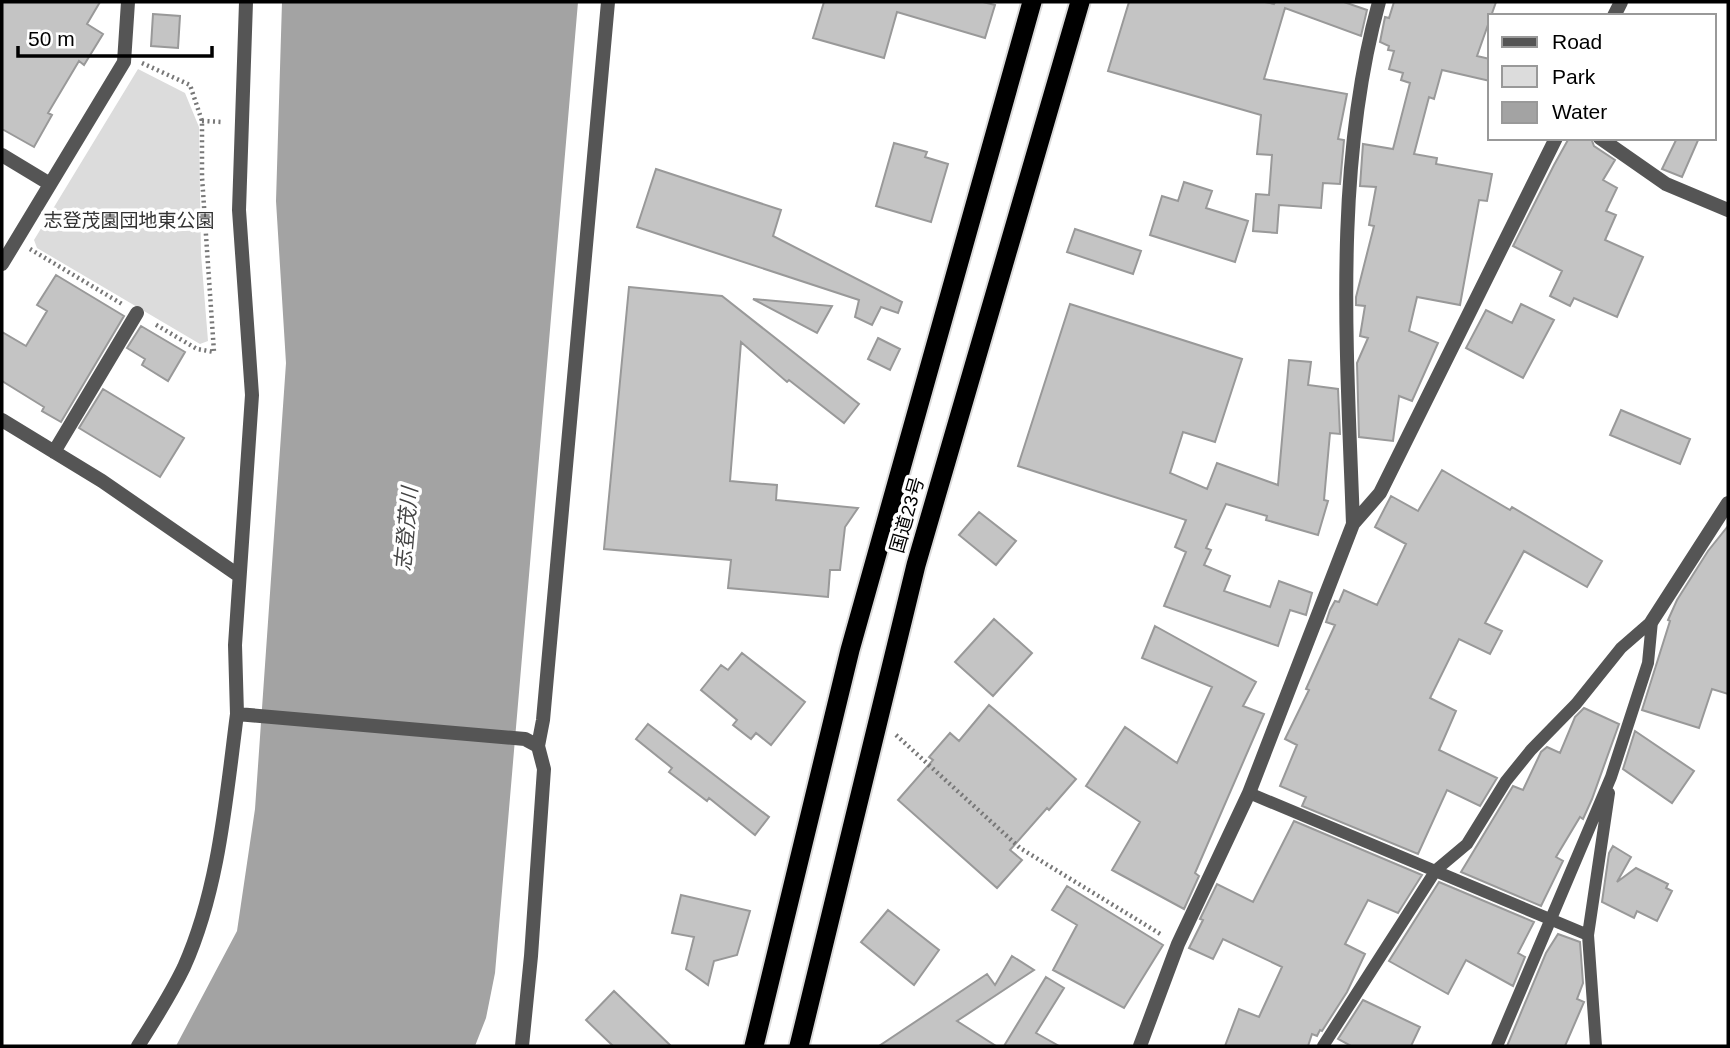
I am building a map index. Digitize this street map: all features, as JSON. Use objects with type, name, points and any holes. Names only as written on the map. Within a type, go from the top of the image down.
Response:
[{"type":"highway","name":"国道23号","points":[[754,1046],[850,650],[1032,2]]},
{"type":"highway","name":"国道23号","points":[[799,1046],[916,565],[1080,2]]},
{"type":"street","points":[[2,264],[124,62],[128,2]]},
{"type":"street","points":[[138,1046],[184,966],[206,903],[243,715],[235,645],[252,396],[239,210],[246,2]]},
{"type":"street","points":[[522,1046],[544,769],[538,746],[543,720],[608,2]]},
{"type":"street","points":[[1353,524],[1346,339],[1349,195],[1361,86],[1380,2]]},
{"type":"street","points":[[1140,1046],[1178,944],[1249,793],[1353,524],[1380,493],[1555,140]]},
{"type":"street","points":[[1603,140],[1666,184],[1728,211]]},
{"type":"street","points":[[2,155],[50,184]]},
{"type":"street","points":[[54,452],[137,313]]},
{"type":"street","points":[[2,420],[102,481],[238,575]]},
{"type":"street","points":[[1652,621],[1728,503]]},
{"type":"street","points":[[243,715],[524,739],[538,746]]},
{"type":"lane","points":[[1497,1046],[1611,778],[1648,663],[1652,621]]},
{"type":"lane","points":[[1323,1046],[1436,870],[1467,844],[1506,780],[1531,750],[1576,705],[1622,648],[1652,621]]},
{"type":"lane","points":[[1596,1046],[1588,935],[1611,778]]},
{"type":"lane","points":[[1249,793],[1588,935]]},
{"type":"path","points":[[16,240],[197,349],[214,352],[202,177],[202,121],[190,85],[138,61],[124,62]]},
{"type":"path","points":[[879,721],[1020,848],[1178,944]]},
{"type":"green space","name":"志登茂園団地東公園","points":[[138,69],[185,93],[199,127],[201,254],[208,341],[200,344],[37,248],[34,240]]},
{"type":"water","name":"志登茂川","points":[[282,2],[578,2],[495,973],[486,1018],[475,1046],[176,1046],[237,931],[255,809],[286,363],[276,201]]},
{"type":"building","points":[[2,2],[100,2],[87,24],[103,34],[84,65],[79,61],[48,113],[52,115],[34,147],[2,129]]},
{"type":"building","points":[[824,2],[983,2],[995,5],[985,38],[897,12],[884,58],[813,38]]},
{"type":"building","points":[[1129,2],[1344,2],[1367,10],[1361,36],[1285,8],[1264,79],[1347,94],[1338,139],[1344,140],[1340,184],[1323,183],[1321,208],[1279,205],[1277,233],[1253,231],[1256,194],[1269,195],[1272,155],[1257,154],[1261,115],[1108,71]]},
{"type":"building","points":[[1394,2],[1496,2],[1492,14],[1488,14],[1488,25],[1477,56],[1488,59],[1488,81],[1442,70],[1434,99],[1429,97],[1414,154],[1437,158],[1436,164],[1492,174],[1487,201],[1479,200],[1460,305],[1417,297],[1409,331],[1438,343],[1412,401],[1399,396],[1393,441],[1359,437],[1357,363],[1368,338],[1360,336],[1365,306],[1356,305],[1374,226],[1369,225],[1376,187],[1360,186],[1363,144],[1393,149],[1410,83],[1401,80],[1403,73],[1389,69],[1394,51],[1388,50],[1389,46],[1380,42],[1385,17],[1389,18]]},
{"type":"building","points":[[153,14],[180,16],[178,48],[151,46]]},
{"type":"building","points":[[1568,140],[1592,140],[1594,146],[1615,160],[1603,180],[1617,188],[1606,211],[1616,215],[1605,240],[1643,257],[1617,317],[1574,298],[1570,306],[1550,296],[1562,271],[1513,246]]},
{"type":"building","points":[[1676,140],[1698,140],[1682,177],[1662,169]]},
{"type":"building","points":[[894,143],[927,152],[925,157],[948,164],[931,222],[876,206]]},
{"type":"building","points":[[656,169],[781,210],[773,236],[902,302],[898,313],[881,307],[872,325],[855,317],[859,300],[637,227]]},
{"type":"building","points":[[1184,182],[1212,191],[1206,208],[1248,221],[1235,262],[1150,235],[1162,196],[1178,201]]},
{"type":"building","points":[[1075,229],[1141,251],[1133,274],[1067,252]]},
{"type":"building","points":[[56,275],[124,316],[61,422],[42,411],[44,407],[2,381],[2,332],[26,346],[47,311],[37,305]]},
{"type":"building","points":[[629,287],[722,296],[859,404],[844,423],[789,380],[787,382],[741,342],[730,481],[777,485],[776,500],[858,508],[845,527],[840,570],[830,570],[828,597],[728,588],[731,560],[604,549]]},
{"type":"building","points":[[753,299],[832,306],[817,333]]},
{"type":"building","points":[[1070,304],[1242,359],[1215,442],[1183,432],[1170,473],[1207,489],[1217,463],[1278,485],[1289,360],[1311,362],[1308,385],[1338,389],[1340,434],[1330,433],[1324,500],[1328,501],[1318,535],[1266,520],[1267,516],[1226,504],[1206,548],[1211,550],[1204,565],[1230,576],[1224,591],[1270,607],[1279,581],[1312,593],[1306,615],[1290,610],[1278,646],[1164,606],[1186,552],[1175,547],[1186,520],[1018,466]]},
{"type":"building","points":[[1521,304],[1554,320],[1523,378],[1466,348],[1486,310],[1512,323]]},
{"type":"building","points":[[141,326],[185,352],[168,381],[142,365],[145,359],[127,348]]},
{"type":"building","points":[[878,338],[900,349],[890,370],[868,359]]},
{"type":"building","points":[[103,389],[184,438],[160,477],[79,428]]},
{"type":"building","points":[[1621,410],[1690,439],[1680,464],[1610,435]]},
{"type":"building","points":[[1442,470],[1510,510],[1512,507],[1602,561],[1587,587],[1524,551],[1485,623],[1502,631],[1490,654],[1459,639],[1430,698],[1456,711],[1439,750],[1497,778],[1480,806],[1447,790],[1418,854],[1302,806],[1306,797],[1280,786],[1297,745],[1285,739],[1309,690],[1306,689],[1335,625],[1326,622],[1330,610],[1335,601],[1339,602],[1344,590],[1377,605],[1406,544],[1375,527],[1391,496],[1418,511]]},
{"type":"building","points":[[979,512],[1016,541],[996,565],[959,535]]},
{"type":"building","points":[[1728,526],[1728,694],[1712,689],[1699,728],[1642,710],[1670,621],[1668,620],[1677,600],[1708,551]]},
{"type":"building","points":[[994,619],[1032,653],[993,696],[955,662]]},
{"type":"building","points":[[1155,626],[1256,682],[1243,706],[1264,714],[1195,873],[1199,876],[1184,909],[1112,870],[1140,822],[1086,786],[1125,727],[1177,763],[1212,687],[1142,658]]},
{"type":"building","points":[[742,653],[805,702],[771,745],[756,733],[751,739],[733,725],[737,720],[701,690],[721,665],[728,670]]},
{"type":"building","points":[[989,705],[1076,779],[1010,850],[1022,860],[997,888],[898,800],[933,760],[929,757],[950,733],[959,741]]},
{"type":"building","points":[[1584,708],[1619,724],[1583,819],[1580,817],[1556,857],[1563,861],[1541,906],[1461,872],[1513,786],[1523,790],[1541,752],[1547,747],[1560,753],[1575,717]]},
{"type":"building","points":[[648,724],[769,817],[755,835],[709,798],[707,801],[669,772],[672,768],[636,739]]},
{"type":"building","points":[[1635,731],[1694,771],[1672,803],[1623,769]]},
{"type":"building","points":[[1294,821],[1422,875],[1398,913],[1368,900],[1345,944],[1365,954],[1347,992],[1322,1031],[1320,1030],[1317,1036],[1312,1034],[1308,1046],[1225,1046],[1239,1009],[1259,1017],[1282,967],[1223,939],[1213,959],[1189,948],[1217,884],[1253,902]]},
{"type":"building","points":[[1613,846],[1631,857],[1617,882],[1636,868],[1668,884],[1666,888],[1672,891],[1657,921],[1637,911],[1634,918],[1602,902],[1609,853]]},
{"type":"building","points":[[1439,882],[1534,922],[1518,953],[1525,957],[1513,986],[1466,960],[1448,994],[1389,961]]},
{"type":"building","points":[[1067,886],[1163,945],[1124,1008],[1053,970],[1077,925],[1052,910]]},
{"type":"building","points":[[681,895],[750,911],[737,955],[714,961],[708,985],[686,969],[694,937],[672,933]]},
{"type":"building","points":[[888,910],[939,950],[914,985],[861,942]]},
{"type":"building","points":[[1558,934],[1580,942],[1583,983],[1577,999],[1584,1002],[1565,1046],[1507,1046],[1546,953]]},
{"type":"building","points":[[1012,956],[1034,970],[957,1021],[996,1046],[879,1046],[987,974],[995,985]]},
{"type":"building","points":[[1046,977],[1064,988],[1036,1033],[1059,1046],[1004,1046]]},
{"type":"building","points":[[614,991],[671,1046],[613,1046],[586,1020]]},
{"type":"building","points":[[1363,1000],[1420,1027],[1411,1046],[1351,1046],[1338,1039]]}]
